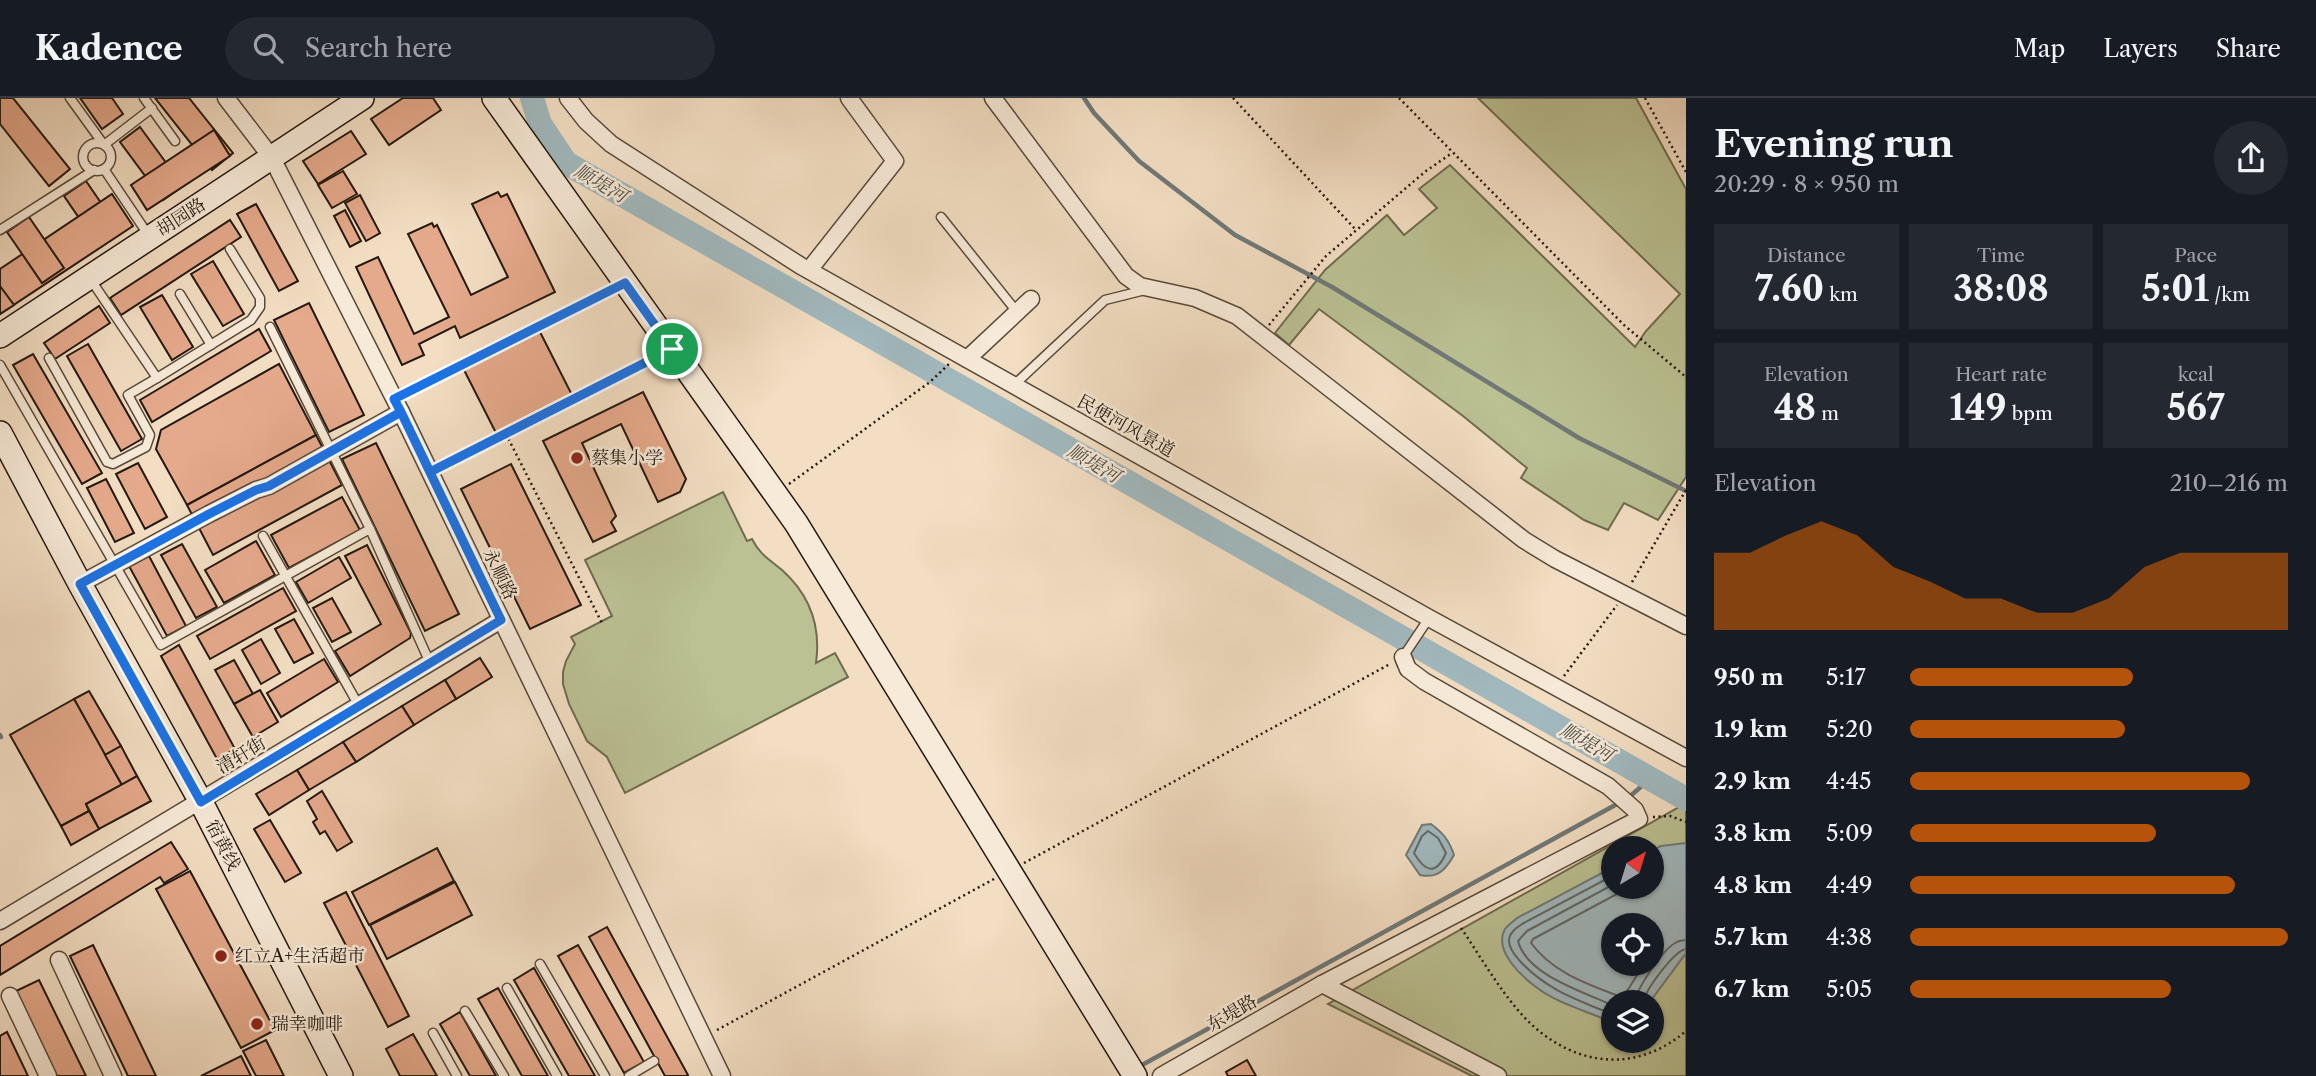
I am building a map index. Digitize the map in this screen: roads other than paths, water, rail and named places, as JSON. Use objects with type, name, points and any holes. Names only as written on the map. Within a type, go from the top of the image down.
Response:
[{"type":"street","name":"永顺路","points":[[226,98],[272,158],[398,406],[722,1076]]},
{"type":"street","points":[[494,98],[796,523],[1135,1076]]},
{"type":"street","name":"民便河风景道","points":[[568,98],[586,121],[611,144],[809,271],[960,360],[1014,385],[1429,618],[1686,758]]},
{"type":"street","points":[[809,271],[895,161],[849,98]]},
{"type":"street","points":[[993,98],[1126,276],[1140,286],[1195,298],[1237,316],[1524,540],[1555,559],[1686,626]]},
{"type":"street","name":"胡园路","points":[[0,336],[272,158],[352,101]]},
{"type":"street","points":[[960,360],[1031,299]]},
{"type":"street","points":[[80,584],[232,502],[269,486],[331,451],[398,406]]},
{"type":"street","name":"宿黄线","points":[[0,433],[201,802],[341,1076]]},
{"type":"street","name":"清轩街","points":[[0,921],[501,620]]},
{"type":"street","name":"东堤路","points":[[1161,1076],[1322,984],[1639,818],[1635,810],[1608,786],[1424,681],[1408,669],[1403,657]]},
{"type":"street","points":[[59,960],[113,1076]]},
{"type":"street","points":[[1322,984],[1498,1076]]},
{"type":"street","points":[[10,996],[48,1076]]},
{"type":"lane","points":[[70,98],[111,156],[104,169]]},
{"type":"lane","points":[[144,98],[175,141]]},
{"type":"lane","points":[[94,170],[87,166],[84,154],[91,144],[104,145],[152,108]]},
{"type":"lane","points":[[0,230],[94,170],[104,169]]},
{"type":"lane","points":[[104,169],[150,238]]},
{"type":"lane","points":[[941,217],[1017,312]]},
{"type":"lane","points":[[49,358],[107,462],[113,464],[146,447],[149,435],[128,395],[251,320],[260,307],[260,298],[230,250]]},
{"type":"lane","points":[[90,277],[157,378]]},
{"type":"lane","points":[[1014,385],[1105,300],[1151,288]]},
{"type":"lane","points":[[180,294],[211,345]]},
{"type":"lane","points":[[270,327],[370,529],[430,663]]},
{"type":"lane","points":[[0,365],[161,645],[370,529]]},
{"type":"lane","points":[[263,536],[359,706]]},
{"type":"lane","points":[[1403,657],[1429,618]]},
{"type":"lane","points":[[540,964],[605,1076]]},
{"type":"lane","points":[[507,988],[557,1076]]},
{"type":"lane","points":[[466,1011],[504,1076]]},
{"type":"lane","points":[[433,1033],[457,1076]]},
{"type":"lane","points":[[629,1076],[654,1061]]},
{"type":"water","points":[[1431,824],[1445,837],[1454,855],[1441,872],[1426,876],[1420,875],[1406,855],[1422,825]]},
{"type":"water","points":[[1686,843],[1686,953],[1659,990],[1601,990],[1601,1018],[1554,998],[1536,987],[1510,962],[1502,937],[1505,929],[1517,918],[1601,873],[1601,900],[1664,900],[1664,846]]},
{"type":"waterway","name":"顺堤河","points":[[532,98],[540,124],[566,163],[1686,799]]},
{"type":"waterway","points":[[1084,98],[1094,113],[1139,161],[1235,235],[1332,287],[1579,438],[1686,491]]},
{"type":"waterway","points":[[1142,1065],[1628,798],[1650,779]]},
{"type":"place","name":"蔡集小学","points":[[577,458]]},
{"type":"place","name":"红立A+生活超市","points":[[221,956]]},
{"type":"place","name":"瑞幸咖啡","points":[[257,1024]]}]
